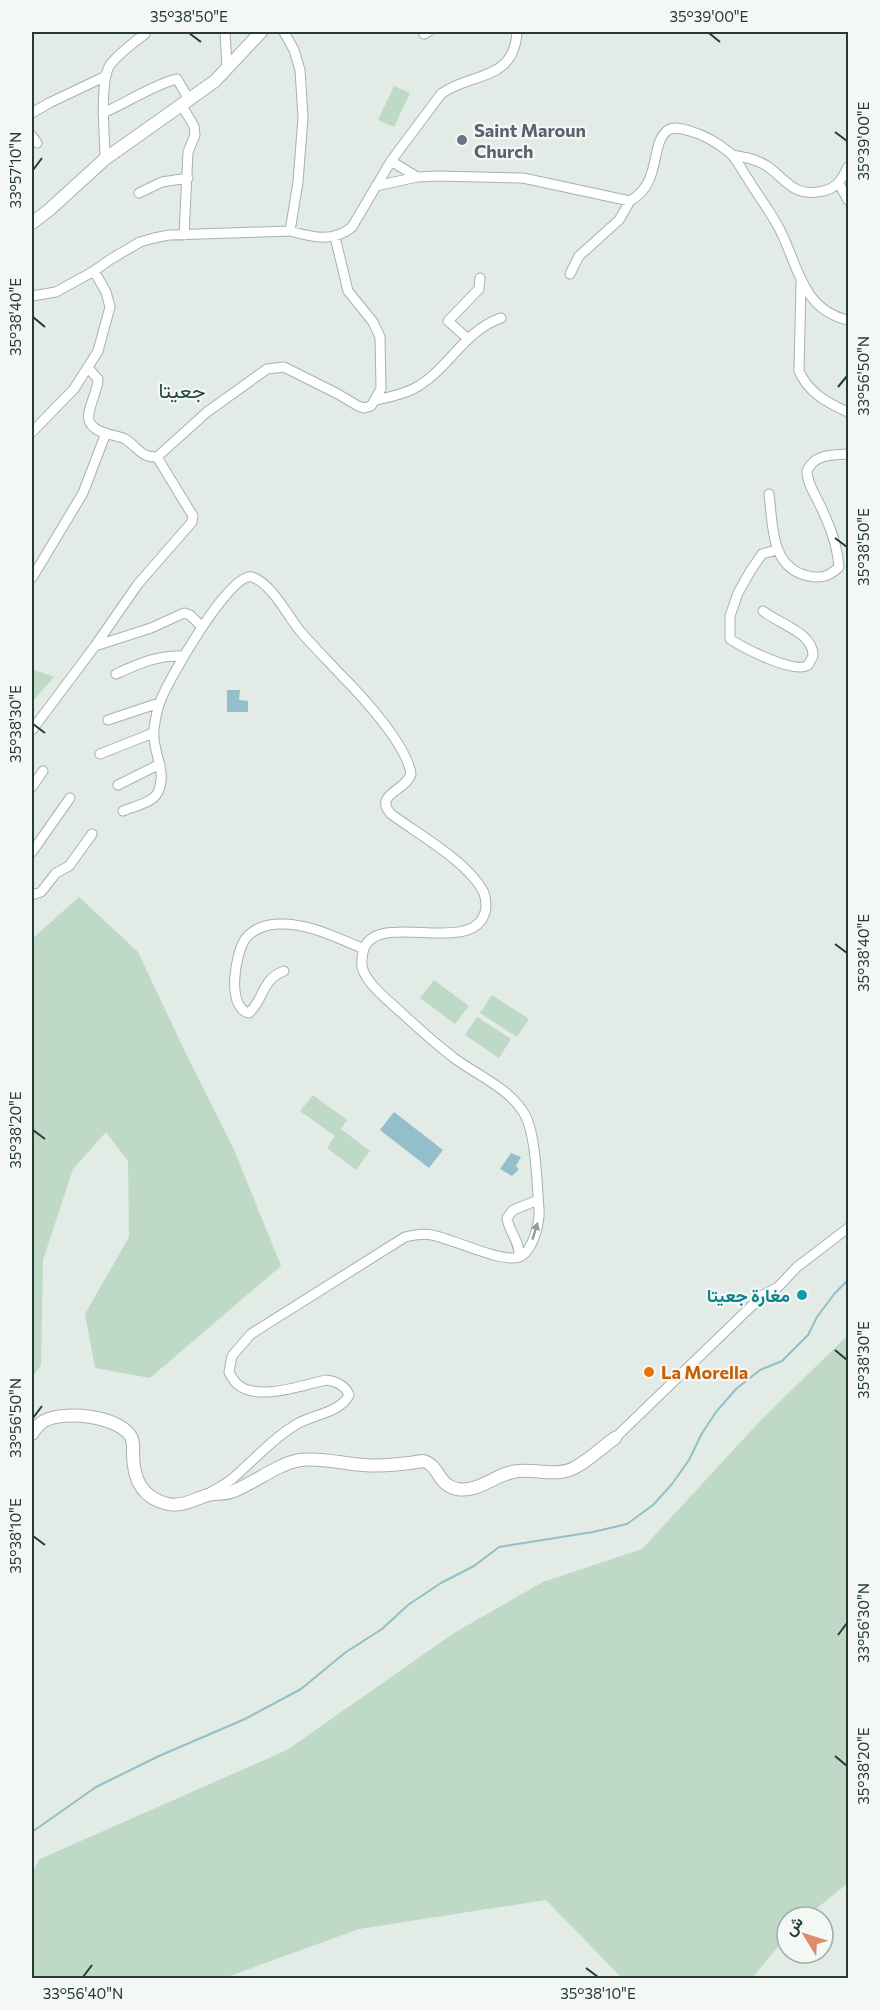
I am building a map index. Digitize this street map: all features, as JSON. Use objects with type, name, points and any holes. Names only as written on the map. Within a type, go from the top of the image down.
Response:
[{"type":"street","points":[[225,32],[227,68]]},
{"type":"street","points":[[32,223],[105,159],[215,81],[261,32]]},
{"type":"street","points":[[284,32],[294,50],[300,70],[303,117],[298,182],[290,231]]},
{"type":"street","points":[[32,296],[56,292],[140,242],[169,235],[290,231],[309,236],[335,237],[343,234],[352,227],[392,161],[441,94],[451,87],[485,77],[506,62],[516,40],[517,32]]},
{"type":"street","points":[[105,159],[103,113],[106,76],[116,58],[145,34]]},
{"type":"street","points":[[32,113],[106,76]]},
{"type":"street","points":[[103,113],[165,83],[177,80],[194,126],[195,135],[188,152],[184,235]]},
{"type":"street","points":[[570,274],[579,256],[619,220],[630,201],[645,189],[652,174],[662,138],[667,130],[673,128],[693,132],[715,142],[732,155],[780,230],[801,283],[814,300],[827,311],[840,319],[849,320]]},
{"type":"street","points":[[732,155],[759,162],[789,185],[806,194],[828,190],[839,184],[849,167]]},
{"type":"street","points":[[392,161],[417,177]]},
{"type":"street","points":[[376,186],[417,177],[523,178],[630,201]]},
{"type":"street","points":[[139,192],[153,185],[188,178]]},
{"type":"street","points":[[839,184],[849,200]]},
{"type":"street","points":[[157,457],[207,412],[267,369],[284,367],[364,408],[371,406],[376,400],[382,379],[378,329],[348,291],[335,237]]},
{"type":"street","points":[[32,432],[58,407],[98,351],[110,307],[106,292],[94,271]]},
{"type":"street","points":[[468,339],[448,321],[479,289],[480,278]]},
{"type":"street","points":[[801,283],[799,371],[803,381],[816,395],[849,412]]},
{"type":"street","points":[[376,400],[400,395],[414,388],[434,374],[468,339],[488,323],[501,318]]},
{"type":"street","points":[[32,730],[138,584],[192,522],[193,516],[157,457],[145,455],[126,440],[93,426],[89,420],[98,379],[88,368]]},
{"type":"street","points":[[32,578],[83,493],[106,433]]},
{"type":"street","points":[[839,567],[834,536],[809,482],[807,471],[813,461],[818,458],[849,454]]},
{"type":"street","points":[[769,494],[777,550],[787,565],[804,575],[813,577],[827,576],[839,567]]},
{"type":"street","points":[[763,611],[804,635],[811,644],[813,656],[808,665],[801,668],[783,664],[744,648],[730,639],[730,616],[738,593],[762,554],[777,550]]},
{"type":"street","points":[[839,567],[849,572]]},
{"type":"street","points":[[32,1434],[44,1421],[58,1416],[90,1418],[113,1423],[132,1438],[135,1476],[140,1486],[152,1497],[168,1504],[193,1502],[230,1481],[268,1445],[288,1430],[308,1419],[339,1408],[349,1395],[348,1391],[333,1381],[326,1380],[275,1392],[250,1391],[237,1384],[229,1372],[232,1356],[251,1334],[405,1237],[429,1234],[505,1258],[519,1257],[526,1250],[535,1233],[540,1216],[531,1131],[525,1114],[501,1090],[434,1042],[389,1001],[368,979],[363,969],[364,949],[374,937],[383,934],[459,932],[471,929],[477,925],[485,913],[484,894],[461,864],[387,810],[385,804],[388,796],[404,784],[411,774],[400,749],[378,715],[305,637],[261,582],[252,577],[243,579],[202,627],[182,657],[159,703],[153,732],[160,764],[161,782],[157,795],[153,799],[123,811]]},
{"type":"street","points":[[95,646],[151,628],[184,613],[190,615],[202,627]]},
{"type":"street","points":[[116,674],[161,657],[182,657]]},
{"type":"street","points":[[108,720],[159,703]]},
{"type":"street","points":[[100,754],[153,732]]},
{"type":"street","points":[[118,785],[160,764]]},
{"type":"street","points":[[32,787],[43,771]]},
{"type":"street","points":[[32,852],[70,798]]},
{"type":"street","points":[[32,895],[40,892],[56,873],[69,867],[92,834]]},
{"type":"street","points":[[284,971],[267,982],[254,1008],[249,1013],[239,1007],[235,978],[241,946],[250,933],[260,928],[278,924],[301,926],[364,949]]},
{"type":"street","points":[[519,1257],[517,1240],[507,1218],[513,1210],[538,1200]]},
{"type":"street","points":[[206,1496],[231,1493],[285,1465],[301,1460],[332,1460],[365,1466],[423,1461],[432,1464],[442,1482],[458,1489],[470,1489],[498,1476],[519,1471],[551,1473],[565,1471],[583,1462],[615,1438],[763,1295],[778,1287],[797,1267],[849,1228]]},
{"type":"green space","points":[[394,86],[410,93],[394,127],[378,120]]},
{"type":"green space","points":[[32,669],[54,677],[32,702]]},
{"type":"green space","points":[[79,897],[138,952],[235,1152],[281,1266],[150,1378],[95,1368],[85,1314],[129,1237],[128,1161],[106,1132],[73,1169],[43,1260],[41,1365],[32,1378],[32,939]]},
{"type":"green space","points":[[434,980],[469,1006],[455,1024],[420,998]]},
{"type":"green space","points":[[492,995],[529,1019],[517,1037],[480,1013]]},
{"type":"green space","points":[[477,1017],[511,1039],[499,1058],[465,1035]]},
{"type":"green space","points":[[313,1095],[347,1120],[341,1129],[370,1151],[356,1170],[327,1148],[335,1136],[300,1111]]},
{"type":"green space","points":[[848,1335],[848,1883],[821,1905],[775,1905],[775,1950],[752,1978],[622,1978],[546,1900],[359,1929],[224,1978],[32,1978],[32,1873],[40,1859],[287,1750],[454,1633],[543,1582],[642,1549],[761,1420]]},
{"type":"water","points":[[227,690],[240,690],[239,700],[248,701],[248,712],[227,712]]},
{"type":"water","points":[[394,1112],[443,1150],[429,1168],[380,1130]]},
{"type":"water","points":[[511,1153],[521,1157],[516,1166],[519,1169],[512,1176],[500,1169]]},
{"type":"waterway","points":[[32,1832],[96,1787],[159,1756],[245,1719],[301,1689],[346,1652],[382,1629],[408,1605],[441,1583],[474,1566],[499,1547],[593,1532],[627,1524],[653,1505],[672,1484],[689,1460],[716,1412],[736,1389],[760,1370],[782,1361],[808,1335],[817,1317],[848,1280]]},
{"type":"place","name":"Saint Maroun Church","points":[[462,140]]},
{"type":"place","name":"مغارة جعيتا","points":[[802,1295]]},
{"type":"place","name":"La Morella","points":[[649,1372]]},
{"type":"district","name":"جعيتا","points":[[182,389]]}]
